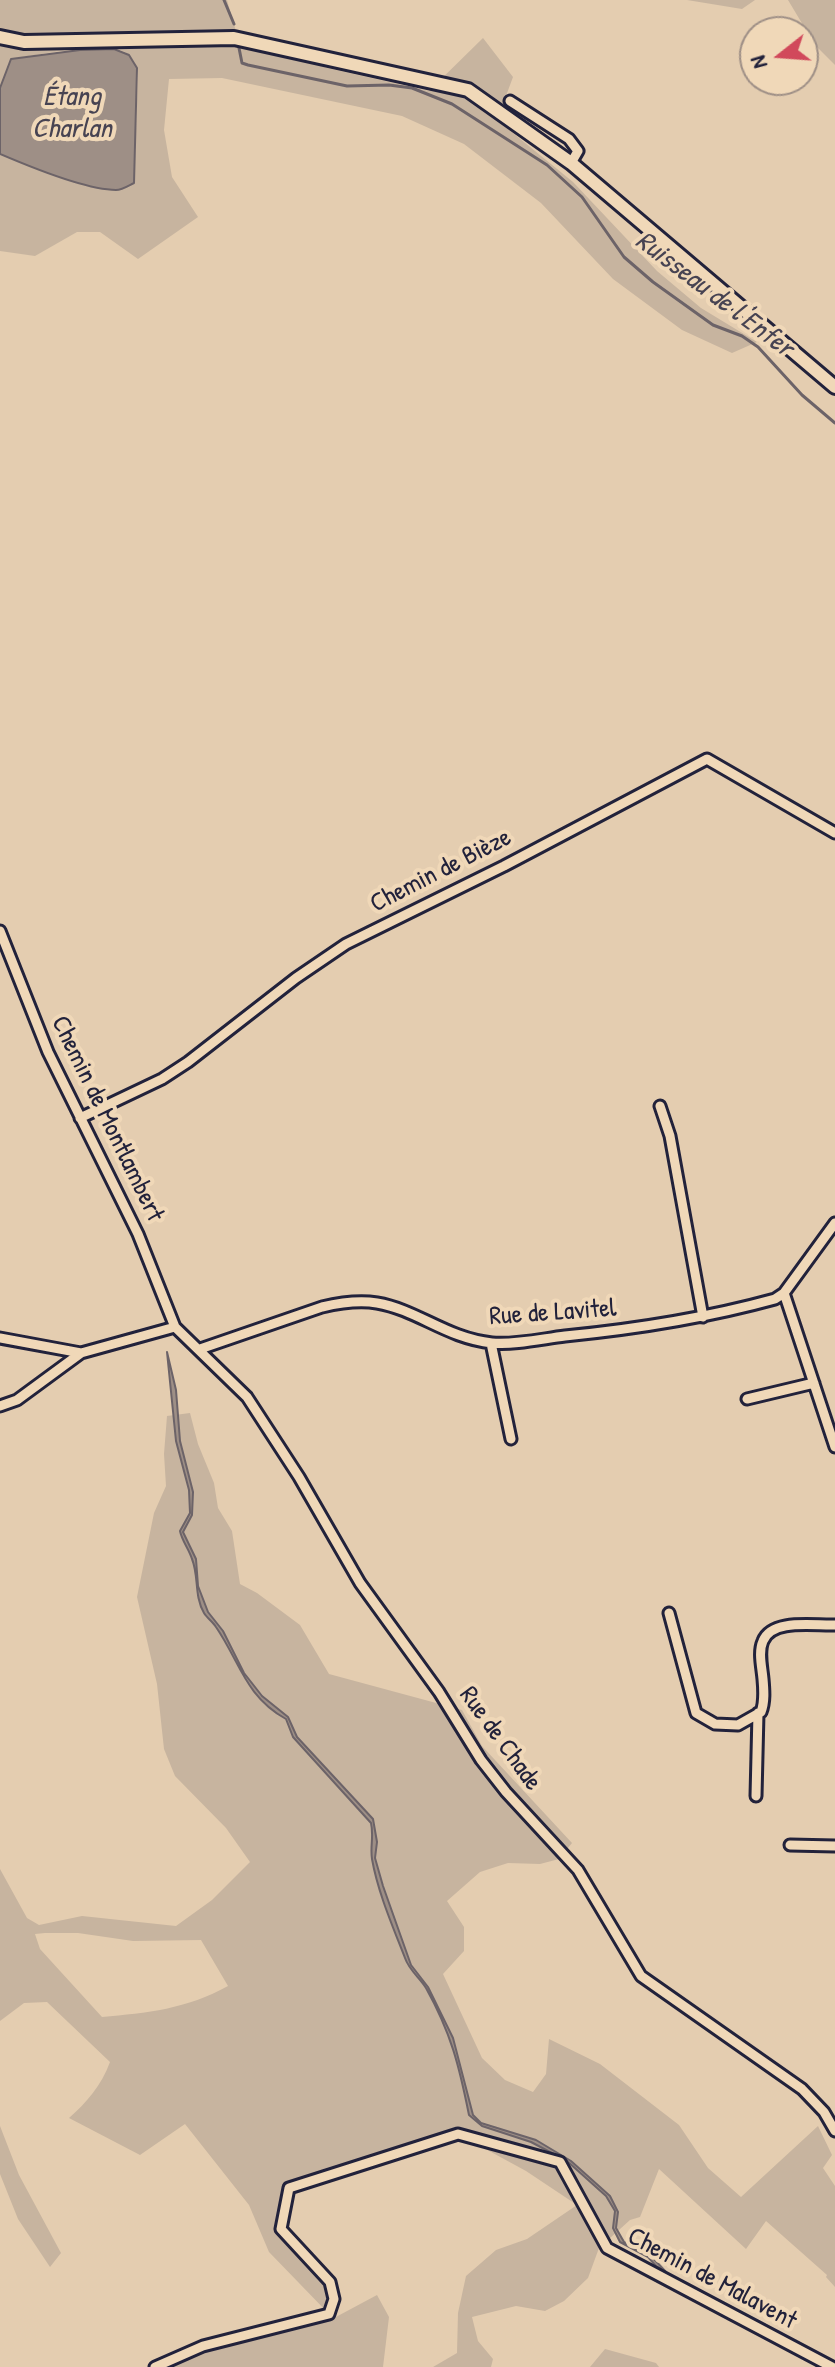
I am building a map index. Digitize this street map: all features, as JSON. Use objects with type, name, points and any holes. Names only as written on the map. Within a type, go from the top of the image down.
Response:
[{"type":"street","points":[[0,37],[24,42],[234,38],[468,90],[571,163],[835,387]]},
{"type":"street","points":[[510,101],[569,139],[578,151],[571,163]]},
{"type":"street","name":"Chemin de Bièze","points":[[80,1118],[162,1079],[188,1062],[296,978],[346,944],[504,866],[707,759],[835,833]]},
{"type":"street","name":"Chemin de Montlambert","points":[[0,931],[48,1052],[138,1234],[175,1327]]},
{"type":"street","points":[[660,1106],[670,1136],[703,1317]]},
{"type":"street","points":[[835,1223],[784,1293],[835,1447]]},
{"type":"street","name":"Rue de Lavitel","points":[[200,1349],[340,1303],[375,1303],[403,1311],[453,1336],[491,1343],[649,1327],[775,1299],[784,1293]]},
{"type":"street","points":[[0,1406],[17,1400],[81,1353],[175,1327]]},
{"type":"street","name":"Rue de Chade","points":[[175,1327],[247,1397],[299,1477],[360,1583],[439,1692],[481,1760],[506,1792],[578,1870],[641,1976],[802,2089],[824,2112],[835,2131]]},
{"type":"street","points":[[0,1338],[81,1353]]},
{"type":"street","points":[[491,1343],[511,1439]]},
{"type":"street","points":[[747,1399],[814,1383]]},
{"type":"street","points":[[669,1613],[696,1713],[715,1724],[738,1725],[758,1713],[763,1706],[760,1650],[766,1635],[781,1626],[835,1625]]},
{"type":"street","points":[[756,1796],[758,1713]]},
{"type":"street","points":[[790,1845],[835,1846]]},
{"type":"street","name":"Chemin de Malavent","points":[[155,2367],[203,2346],[329,2314],[334,2299],[330,2282],[281,2229],[289,2188],[458,2134],[560,2162],[607,2248],[832,2367]]},
{"type":"shaded area","points":[[0,0],[227,0],[237,35],[327,68],[429,91],[483,38],[513,77],[497,120],[573,182],[657,271],[701,308],[757,342],[732,353],[682,330],[613,279],[541,203],[464,144],[402,116],[222,78],[169,79],[164,130],[172,177],[198,217],[138,259],[100,232],[77,232],[35,256],[0,251],[0,154],[88,186],[116,190],[134,183],[138,75],[133,60],[120,50],[82,49],[11,59],[0,88]]},
{"type":"shaded area","points":[[687,0],[755,0],[742,9]]},
{"type":"shaded area","points":[[788,0],[835,0],[835,65],[819,49],[819,16],[798,16]]},
{"type":"shaded area","points":[[190,1413],[198,1444],[214,1483],[218,1508],[232,1531],[240,1584],[300,1625],[329,1674],[462,1710],[482,1746],[572,1843],[559,1859],[540,1864],[508,1863],[480,1872],[447,1901],[464,1927],[464,1951],[443,1974],[482,2058],[505,2080],[533,2092],[546,2074],[549,2039],[600,2064],[679,2125],[708,2168],[741,2197],[818,2126],[832,2155],[823,2168],[835,2186],[835,2287],[827,2275],[766,2221],[746,2249],[659,2169],[640,2217],[630,2220],[599,2248],[588,2278],[564,2301],[545,2311],[516,2306],[472,2317],[478,2341],[493,2359],[491,2367],[433,2367],[457,2353],[458,2313],[466,2276],[496,2250],[527,2239],[577,2205],[526,2171],[458,2134],[289,2188],[281,2229],[330,2282],[334,2299],[329,2314],[269,2252],[249,2205],[185,2124],[140,2155],[69,2118],[93,2093],[110,2062],[47,2002],[24,2003],[0,2021],[0,1869],[27,1918],[39,1925],[82,1916],[176,1926],[212,1900],[250,1862],[226,1828],[175,1776],[164,1749],[157,1684],[137,1597],[154,1513],[166,1486],[164,1454],[167,1416]],"holes":[[[78,1933],[133,1941],[201,1940],[228,1986],[182,2005],[102,2017],[40,1949],[35,1934]]]},
{"type":"shaded area","points":[[0,2126],[19,2175],[61,2253],[50,2267],[18,2219],[0,2174]]},
{"type":"shaded area","points":[[377,2295],[389,2317],[383,2367],[165,2367],[193,2355],[334,2318]]},
{"type":"shaded area","points":[[605,2349],[656,2363],[659,2367],[590,2367]]},
{"type":"water","name":"Étang Charlan","points":[[114,49],[129,55],[137,68],[134,183],[116,190],[89,186],[0,154],[0,88],[11,59]]},
{"type":"water","points":[[167,1352],[176,1390],[180,1441],[193,1492],[192,1515],[183,1532],[196,1559],[198,1586],[208,1612],[223,1631],[244,1673],[262,1696],[288,1717],[297,1737],[373,1819],[377,1842],[375,1858],[383,1886],[411,1965],[428,1987],[453,2038],[473,2115],[481,2123],[536,2140],[571,2161],[610,2196],[618,2212],[616,2228],[624,2242],[653,2258],[666,2272],[648,2257],[620,2242],[613,2228],[615,2211],[606,2196],[567,2161],[531,2142],[482,2126],[469,2115],[448,2035],[435,2004],[407,1962],[382,1897],[372,1859],[371,1823],[293,1737],[286,1719],[272,1710],[252,1689],[201,1606],[191,1555],[180,1531],[190,1513],[189,1490],[176,1441]]},
{"type":"waterway","name":"Ruisseau de l'Enfer","points":[[224,0],[234,24]]},
{"type":"waterway","name":"Ruisseau de l'Enfer","points":[[239,48],[242,63],[248,65],[347,86],[412,88],[452,104],[547,165],[582,197],[624,257],[713,325],[742,336],[758,347],[802,395],[835,423]]}]
